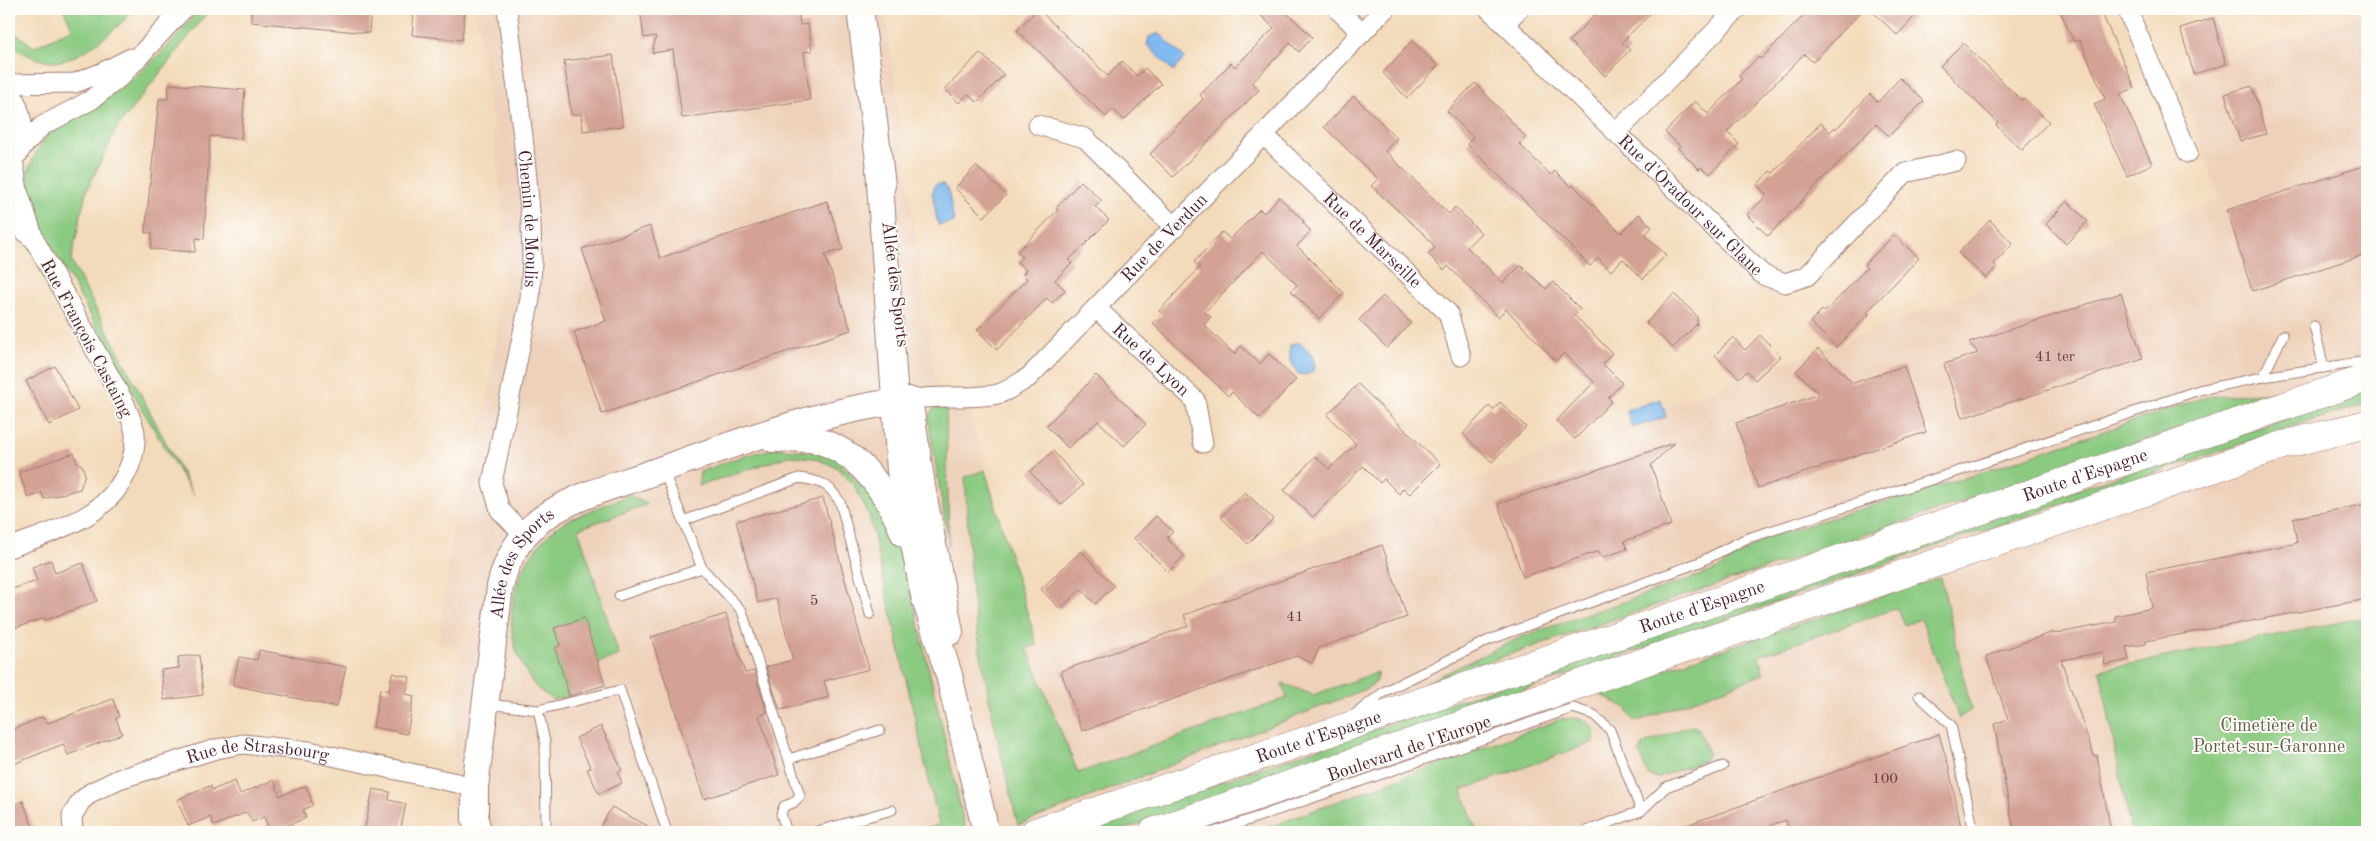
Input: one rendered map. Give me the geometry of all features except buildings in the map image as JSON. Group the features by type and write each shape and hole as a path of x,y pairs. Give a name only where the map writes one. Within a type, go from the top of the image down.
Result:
{"main road":[{"name":"Route d'Espagne","path":"1035,832 1581,648 2367,378"},
{"name":"Route d'Espagne","path":"1153,832 1629,667 2283,445 2367,424"}],"street":[{"path":"11,168 21,148 42,126 91,100 113,83 183,9"},
{"name":"Chemin de Moulis","path":"507,9 523,137 531,222 532,262 530,298 492,483 500,510 524,535"},
{"name":"Allée des Sports","path":"478,832 475,819 475,787 500,587 505,564 524,535 552,512 580,498 753,438 832,415 902,400 895,266 879,169 860,9"},
{"path":"1337,9 1362,33"},
{"name":"Rue de Verdun","path":"902,400 928,396 951,397 1000,394 1029,377 1097,309 1385,9"},
{"name":"Rue d'Oradour sur Glane","path":"1489,9 1506,23 1763,275 1785,283 1807,276 1905,173 1956,161"},
{"path":"1506,23 1519,9"},
{"path":"1617,132 1738,9"},
{"path":"2127,9 2188,153"},
{"path":"9,84 74,83 101,73 141,52"},
{"path":"9,91 20,113 23,130 21,148"},
{"path":"1038,125 1085,138 1175,228"},
{"name":"Rue de Marseille","path":"1264,135 1448,313 1461,356"},
{"name":"Rue François Castaing","path":"9,548 84,518 104,506 121,486 133,460 135,433 125,404 34,239 11,168"},
{"name":"Rue François Castaing","path":"9,217 34,239"},
{"name":"Rue de Lyon","path":"1097,309 1195,400 1202,443"},
{"path":"902,400 896,436 900,471 924,596 949,675 986,832"},
{"path":"902,400 923,493 952,641 949,675"},
{"name":"Allée des Sports","path":"753,438 819,441 851,456 870,475 904,532 924,596"},
{"name":"Rue de Strasbourg","path":"73,832 72,816 81,801 92,792 128,776 216,749 243,744 309,751 475,787"}],"lane":[{"path":"2314,326 2324,368"},
{"path":"2263,377 2283,335"},
{"path":"1335,730 1384,691 1489,640 1700,562 1745,539 1962,470 2198,390 2263,377 2367,362"},
{"path":"663,470 702,568 742,611 800,796 793,803 784,806 781,814 787,832"},
{"path":"683,521 799,478 817,480 831,488 840,502 870,614"},
{"path":"619,596 702,568"},
{"path":"485,704 538,710 620,690 666,832"},
{"path":"1919,696 1951,725 1974,832"},
{"name":"Boulevard de l'Europe","path":"1214,832 1573,708 1594,715 1610,730 1641,811"},
{"path":"538,710 546,742 546,832"},
{"path":"789,759 880,730"},
{"path":"1584,832 1641,811 1666,788 1723,766"},
{"path":"814,832 892,810"}],"shaded area":[{"path":"471,9 885,9 938,400 965,400 1037,645 2219,199 2179,74 2367,13 2367,617 2100,670 2131,832 454,832 451,802 459,648 438,645 454,520 487,403 503,287 503,224 497,154 477,17"}],"green space":[{"path":"64,9 135,9 99,42 66,60 56,62 44,61 9,45 9,28 34,47 72,29"},
{"path":"199,9 210,9 117,128 86,192 71,261 194,496 134,396 48,240 35,212 26,178 37,152 53,130 65,120 101,102 128,82 166,48"},
{"path":"2289,391 1425,683 1521,637 1716,570 1768,537 1971,476 2205,397"},
{"path":"2367,391 2367,404 2303,423 1928,549 1117,832 1073,832"},
{"path":"946,407 949,545 928,417 934,408"},
{"path":"776,448 832,454 878,504 894,539 912,595 966,832 915,832 939,825 869,515 854,485 836,467 814,458 789,456 698,486 700,472 737,458"},
{"path":"985,470 1037,645 1027,648 1078,773 1287,698 1282,683 1313,695 1378,672 1375,683 1366,689 1018,825 991,709 972,592 965,477"},
{"path":"629,495 648,504 578,529 619,655 598,663 583,619 554,628 560,646 556,648 569,697 553,700 539,690 526,671 517,651 512,632 512,612 521,574 530,557 542,541 557,527"},
{"path":"1941,577 1971,710 1959,718 1921,619 1904,625 1897,608 1759,656 1764,674 1635,722 1626,708 1595,692"},
{"name":"Cimetière de Portet-sur-Garonne","path":"2367,617 2367,832 2131,832 2100,670"},
{"path":"1576,718 1588,722 1595,731 1594,742 1462,790 1477,832 1255,832 1561,719"},
{"path":"1691,725 1699,729 1708,753 1703,761 1657,778 1648,775 1639,752 1644,744"}],"water":[{"path":"1159,33 1185,58 1173,71 1147,45 1149,37"},
{"path":"943,184 948,189 954,222 938,225 932,192 934,192 934,186"},
{"path":"1298,342 1305,347 1314,362 1314,371 1306,375 1298,374 1290,360 1290,345"},
{"path":"1661,399 1666,417 1632,428 1626,410"}]}
